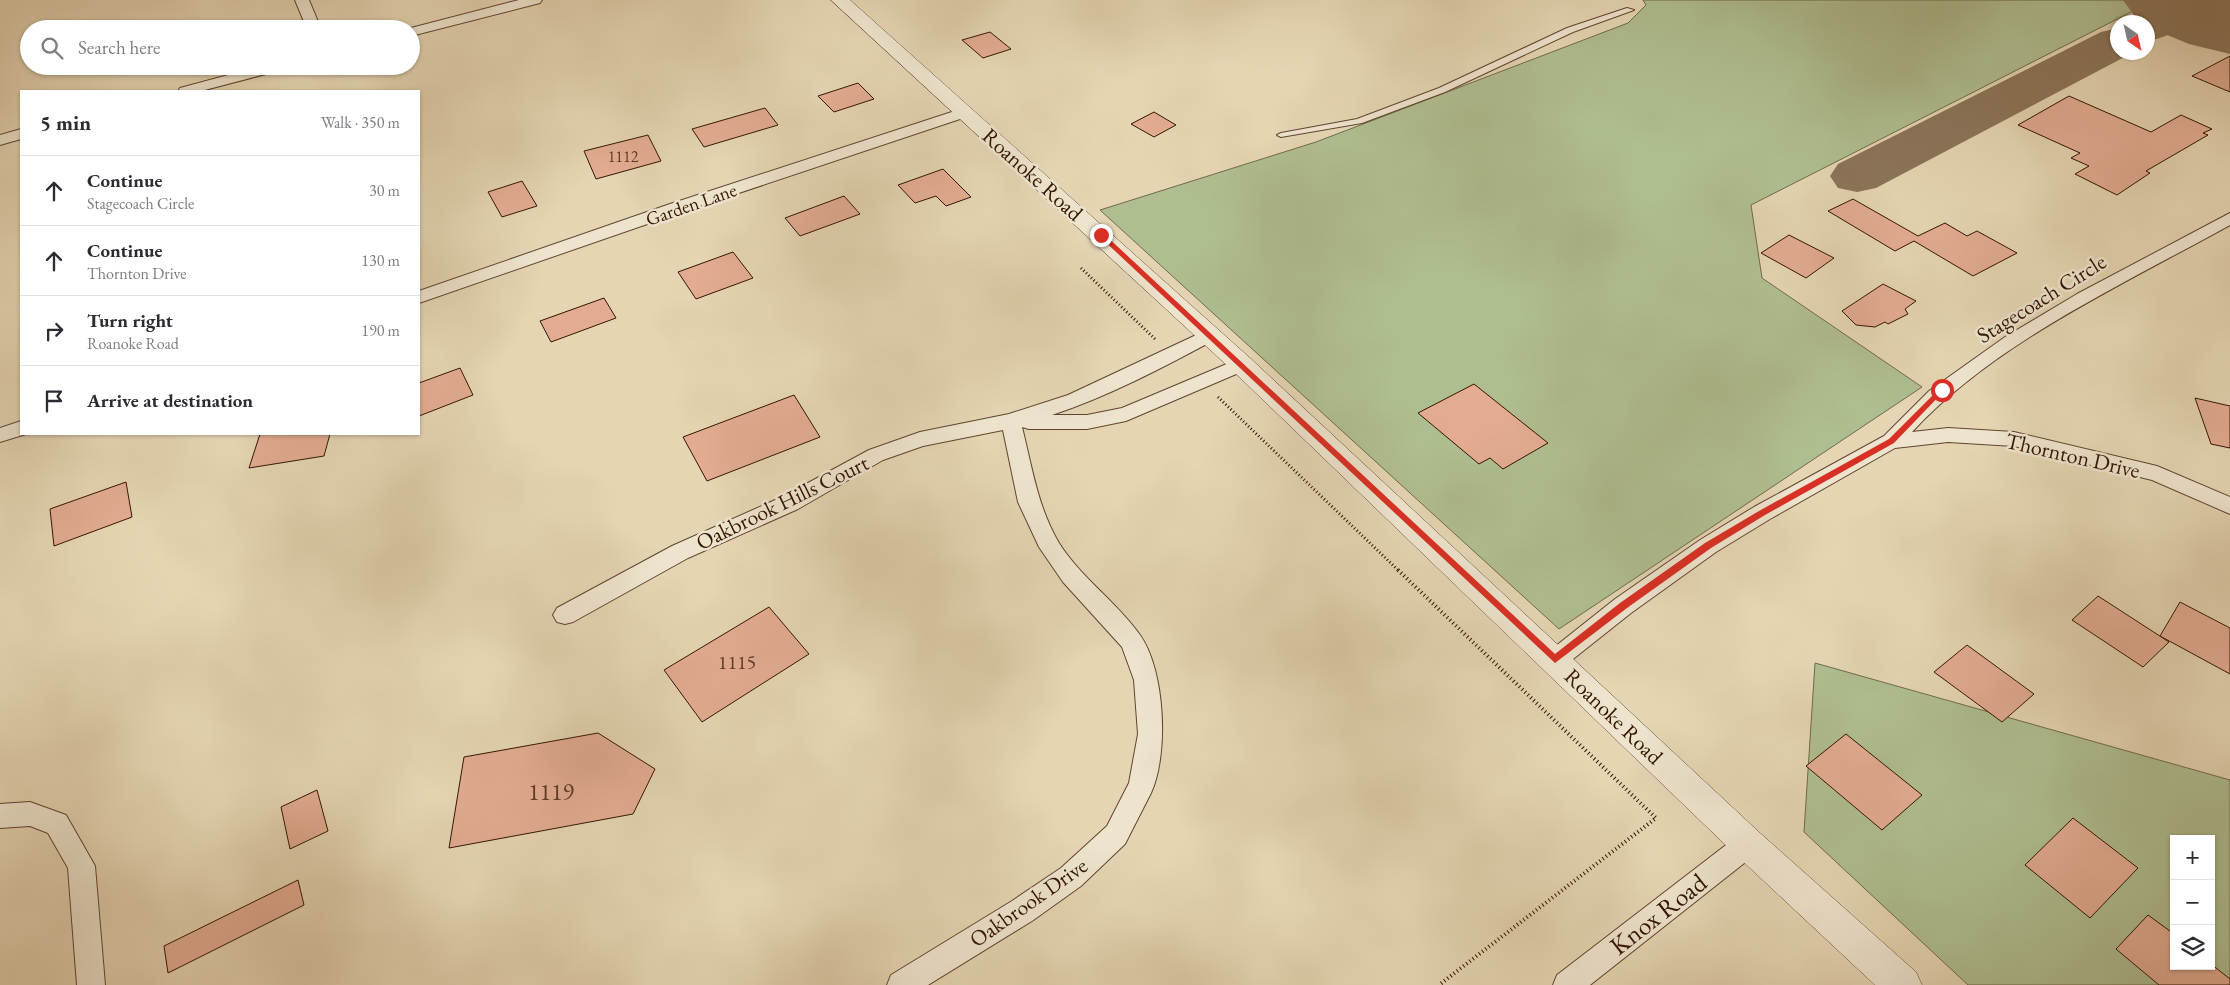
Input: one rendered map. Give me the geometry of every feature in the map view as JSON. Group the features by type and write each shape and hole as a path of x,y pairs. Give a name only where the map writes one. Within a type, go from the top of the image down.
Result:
{"street":[{"path":"302,0 310,20"},
{"path":"420,30 535,0"},
{"name":"Roanoke Road","path":"840,0 1241,364 1748,844 1903,985"},
{"path":"189,90 246,75"},
{"name":"Garden Lane","path":"420,297 712,196 964,114"},
{"path":"0,140 20,134"},
{"name":"Stagecoach Circle","path":"1891,441 1942,390 2007,344 2042,321 2116,279 2230,218"},
{"name":"Oakbrook Hills Court","path":"565,615 680,552 790,503 876,455 920,439 1011,421 1084,396 1152,365 1209,335"},
{"name":"Oakbrook Hills Court","path":"1011,421 1087,422 1126,414 1241,364"},
{"name":"Oakbrook Drive","path":"901,985 1022,911 1072,877 1116,835 1142,785 1151,734 1146,680 1132,642 1071,576 1050,547 1029,502 1011,421"},
{"path":"0,435 20,428"},
{"name":"Thornton Drive","path":"1555,660 1624,606 1708,546 1762,513 1891,441 1948,435 2014,439 2156,474 2230,506"},
{"path":"0,816 30,814 57,824 81,866 91,985"},
{"name":"Knox Road","path":"1567,985 1748,844"}],"lane":[{"path":"1281,135 1359,121 1442,90 1570,30 1630,10"}],"path":[{"path":"1081,268 1161,344"},
{"path":"1213,392 1656,818 1438,985"}],"green space":[{"path":"1643,0 2123,0 2141,7 2125,15 2110,15 2110,23 1751,205 1762,278 1922,387 1559,629 1100,210 1316,142 1628,23 1646,5"},
{"path":"1815,663 2230,780 2230,985 1968,985 1804,832"}],"building":[{"path":"990,32 1011,49 983,58 962,40"},
{"path":"2230,56 2230,92 2192,76"},
{"path":"858,83 874,99 834,112 818,96"},
{"path":"2069,96 2151,132 2181,115 2212,129 2203,133 2208,135 2146,171 2150,173 2117,195 2075,174 2089,166 2071,158 2080,153 2018,125"},
{"path":"765,108 778,125 704,147 692,129"},
{"path":"1154,112 1176,125 1154,137 1131,124"},
{"path":"648,135 661,161 596,179 584,151"},
{"path":"943,169 971,197 946,206 936,196 915,203 898,185"},
{"path":"522,181 537,206 502,217 488,192"},
{"path":"844,196 860,214 800,236 785,218"},
{"path":"1853,199 1918,236 1945,223 1967,236 1977,231 2017,253 1973,276 1914,241 1895,251 1828,211"},
{"path":"1789,235 1834,258 1806,278 1761,253"},
{"path":"733,252 753,278 696,299 678,272"},
{"path":"1883,284 1916,301 1905,309 1908,314 1888,324 1885,322 1875,327 1856,325 1842,311"},
{"path":"604,298 616,318 551,342 540,321"},
{"path":"460,368 473,395 420,416 420,383"},
{"path":"1474,384 1548,443 1503,469 1490,458 1479,464 1418,413"},
{"path":"794,395 820,437 707,481 683,437"},
{"path":"2195,398 2230,406 2230,448 2211,444"},
{"path":"260,435 330,435 324,456 249,468"},
{"path":"126,482 132,517 54,546 50,509"},
{"path":"2098,596 2169,642 2143,667 2072,620"},
{"path":"2180,602 2230,628 2230,674 2160,636"},
{"path":"769,607 809,654 702,722 664,670"},
{"path":"1967,645 2034,694 2002,722 1934,672"},
{"path":"598,733 655,769 633,814 449,848 464,757"},
{"path":"1846,734 1922,795 1882,830 1806,766"},
{"path":"317,790 328,831 290,849 281,807"},
{"path":"2073,818 2138,868 2090,918 2025,865"},
{"path":"298,880 304,905 168,973 164,946"},
{"path":"2148,915 2170,931 2170,970 2215,970 2215,967 2230,979 2230,985 2159,985 2116,949"}],"taxiway":[{"path":"2155,23 2192,4"},
{"path":"1857,176 2110,46"}],"runway":[{"path":"2180,0 2230,19"}],"route":[{"path":"1101,235 1241,364 1555,660 1624,606 1708,546 1762,513 1891,441 1942,390"}]}
